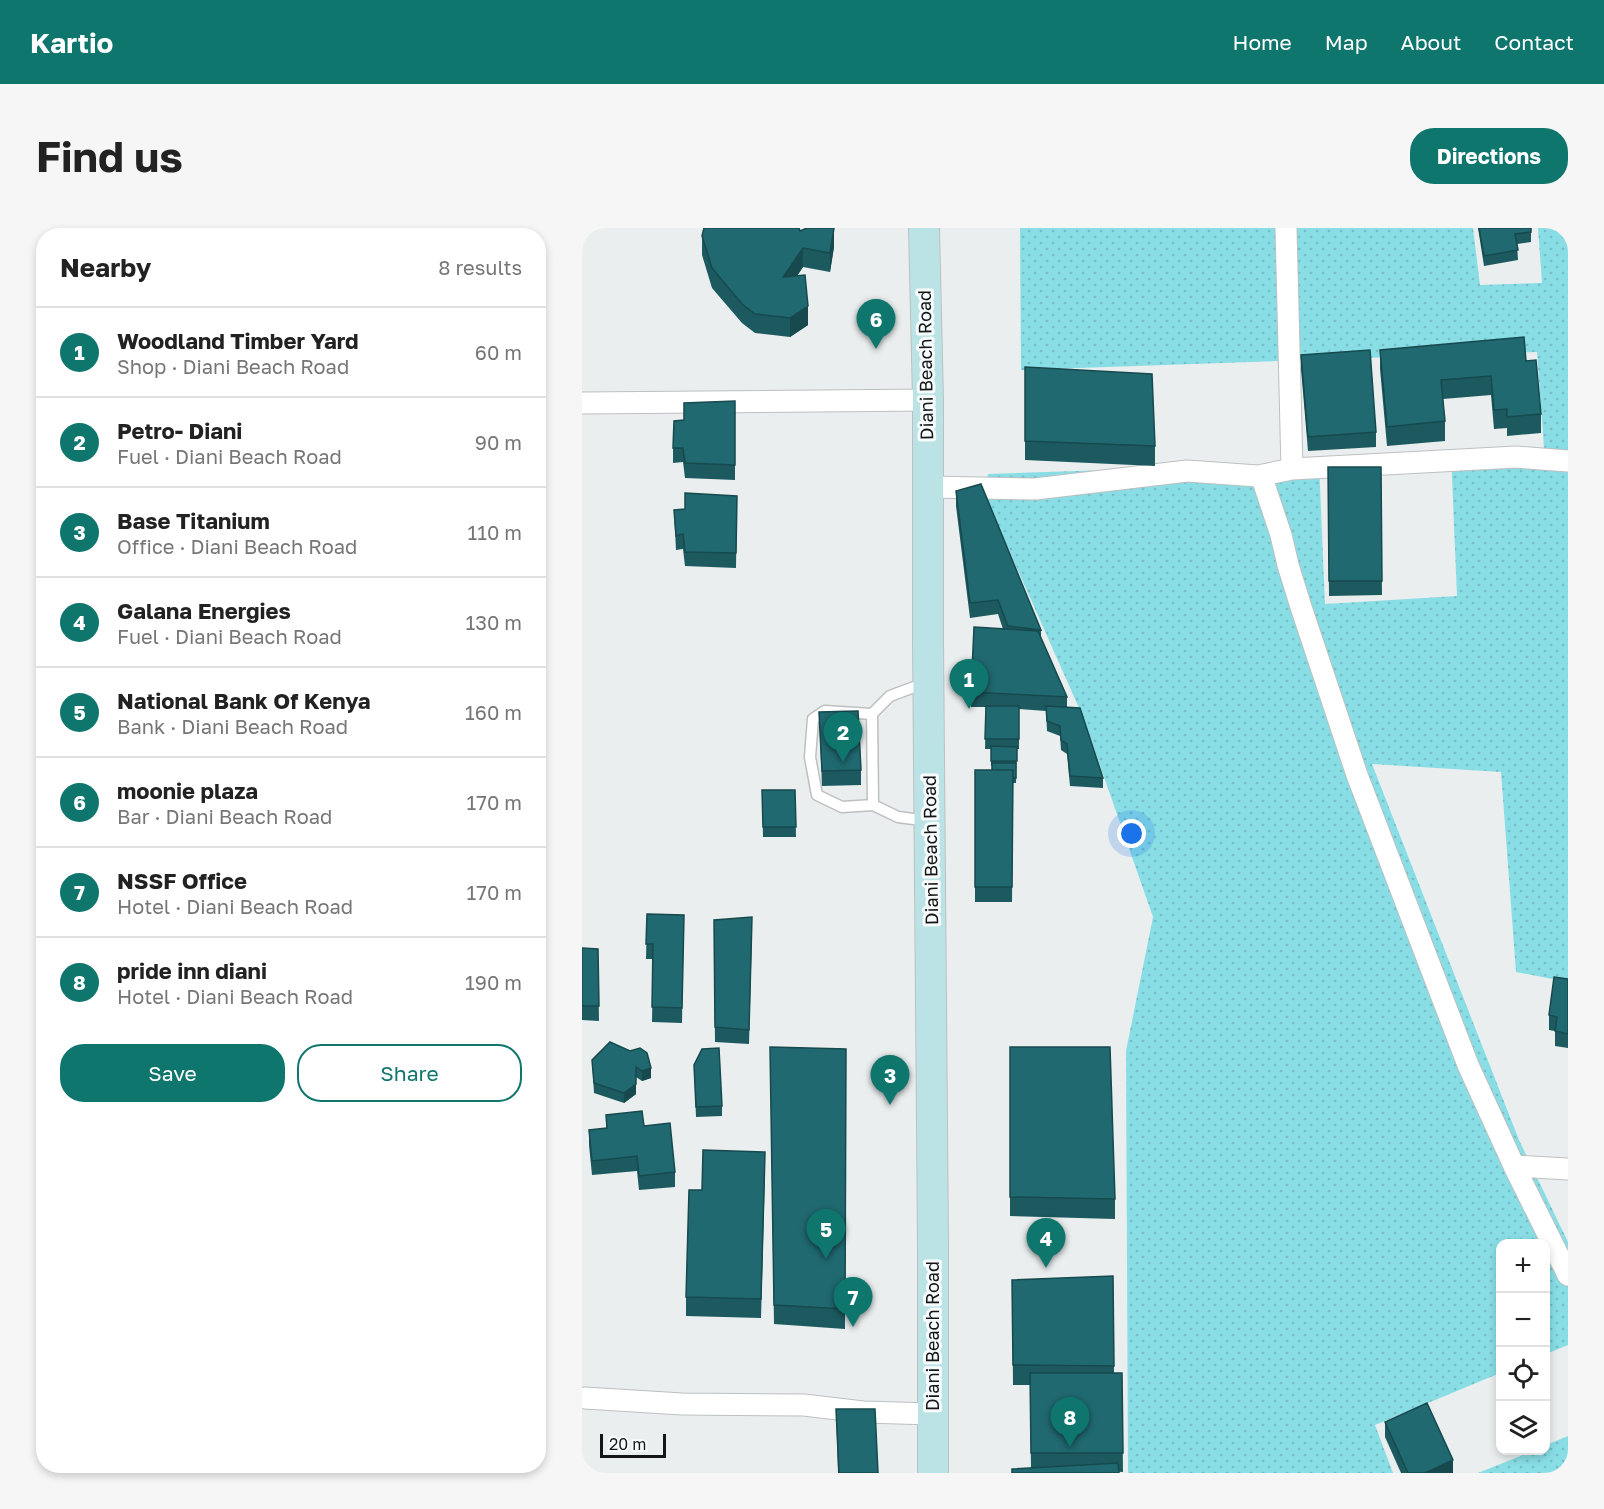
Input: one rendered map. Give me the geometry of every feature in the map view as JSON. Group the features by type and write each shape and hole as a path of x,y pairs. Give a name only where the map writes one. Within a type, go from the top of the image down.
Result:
{"main road":[{"name":"Diani Beach Road","path":"924,228 928,400 933,1473"}],"street":[{"path":"1286,228 1292,469"},
{"path":"582,403 928,400"},
{"path":"928,487 1035,489 1187,471 1258,476 1292,469 1516,457 1568,461"},
{"path":"1258,476 1263,481 1278,524 1301,607 1357,775 1468,1065 1514,1166 1568,1275"},
{"path":"1514,1166 1568,1169"},
{"path":"585,1398 682,1404 804,1405 863,1412 933,1413"}],"lane":[{"path":"873,805 872,714 890,696 928,682"},
{"path":"872,714 825,711 813,720 810,757 817,795 842,807 873,805 898,817 930,822"}],"shaded area":[{"path":"1020,228 1473,228 1480,285 1542,283 1538,228 1568,228 1568,982 1516,972 1501,772 1372,764 1519,1140 1568,1242 1568,1345 1550,1352 1550,1239 1496,1239 1496,1375 1375,1425 1393,1473 1128,1473 1126,1051 1153,917 1083,717 985,496 988,474 1319,463 1325,604 1457,596 1451,453 1544,448 1537,352 1021,370"},
{"path":"1568,1436 1568,1473 1478,1473 1523,1455 1550,1455 1550,1443"}],"building":[{"path":"704,228 799,228 800,231 807,228 834,228 830,253 803,248 783,277 805,275 808,306 790,318 755,314 742,304 712,268 702,236"},
{"path":"1479,228 1531,228 1531,232 1515,234 1518,250 1484,256"},
{"path":"1524,337 1526,361 1536,360 1541,414 1507,417 1507,409 1494,410 1491,376 1441,380 1445,421 1387,427 1380,350"},
{"path":"1370,350 1376,432 1308,437 1301,355"},
{"path":"1025,367 1152,374 1155,446 1025,441"},
{"path":"735,401 735,465 685,463 683,448 673,448 674,421 684,420 684,403"},
{"path":"1328,467 1381,467 1382,581 1329,581"},
{"path":"981,484 1041,630 1008,626 998,600 970,603 956,491"},
{"path":"685,493 737,496 736,553 685,552 683,534 676,536 674,510 685,509"},
{"path":"974,627 1038,631 1067,697 971,692"},
{"path":"986,706 1019,706 1019,739 985,739"},
{"path":"1046,706 1080,708 1103,778 1070,776 1067,744 1061,740 1060,726 1047,721"},
{"path":"858,711 861,770 822,771 819,712"},
{"path":"991,746 1017,747 1017,761 991,761"},
{"path":"992,763 1016,763 1016,778 1013,778 1013,770 992,770"},
{"path":"975,770 1013,770 1012,887 975,887"},
{"path":"762,790 795,790 796,827 763,827"},
{"path":"647,914 684,915 682,1008 652,1007 653,944 646,944"},
{"path":"752,917 749,1030 715,1027 714,920"},
{"path":"582,948 598,949 599,1006 582,1006"},
{"path":"1554,977 1568,979 1568,1034 1555,1031 1557,1017 1549,1015"},
{"path":"610,1042 630,1051 640,1048 647,1053 651,1068 642,1071 636,1067 636,1084 624,1093 594,1083 592,1060"},
{"path":"770,1047 846,1049 845,1309 774,1305"},
{"path":"1010,1047 1110,1047 1115,1199 1010,1197"},
{"path":"719,1048 722,1106 696,1107 694,1065 702,1049"},
{"path":"642,1111 644,1126 670,1123 675,1172 639,1176 637,1156 592,1161 589,1130 607,1128 606,1115"},
{"path":"703,1150 765,1152 761,1299 686,1297 689,1190 702,1190"},
{"path":"1113,1276 1114,1366 1013,1365 1012,1280"},
{"path":"1030,1373 1122,1373 1123,1453 1031,1453"},
{"path":"1427,1403 1453,1460 1425,1473 1408,1473 1385,1422"},
{"path":"836,1409 875,1409 878,1473 839,1473"},
{"path":"1118,1463 1119,1473 1012,1473 1012,1469"}],"place":[{"name":"moonie plaza","path":"876,349"},
{"name":"Woodland Timber Yard","path":"969,709"},
{"name":"Petro- Diani","path":"843,762"},
{"name":"Base Titanium","path":"890,1105"},
{"name":"National Bank Of Kenya","path":"826,1259"},
{"name":"Galana Energies","path":"1046,1268"},
{"name":"NSSF Office","path":"853,1327"},
{"name":"pride inn diani","path":"1070,1447"}]}
